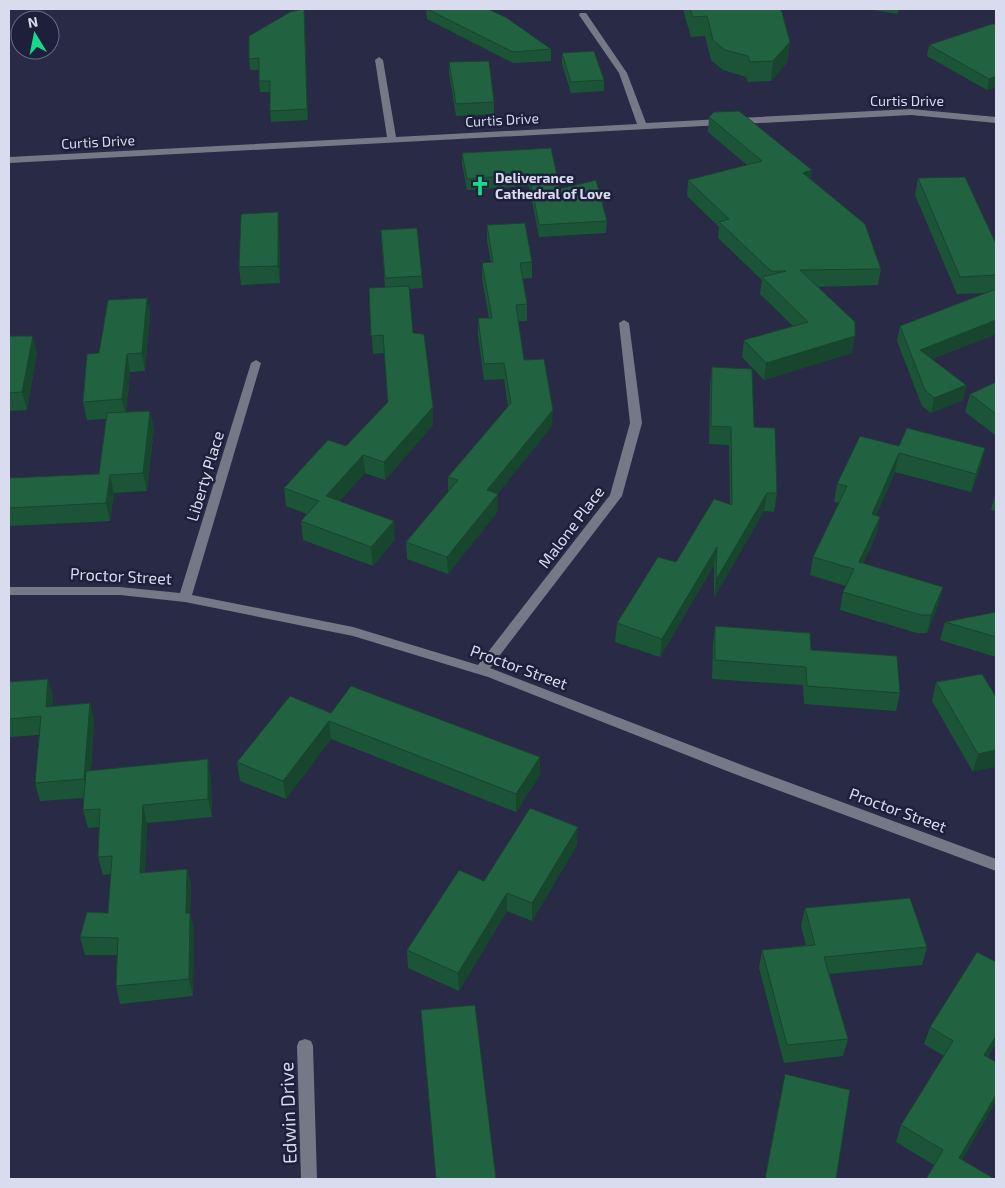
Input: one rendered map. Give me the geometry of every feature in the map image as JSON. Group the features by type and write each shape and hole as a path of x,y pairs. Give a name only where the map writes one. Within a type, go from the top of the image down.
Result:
{"street":[{"path":"583,15 623,73 642,126"},
{"path":"379,60 392,141"},
{"name":"Curtis Drive","path":"9,160 911,112 996,120"},
{"name":"Malone Place","path":"481,670 616,496 636,423 624,323"},
{"name":"Liberty Place","path":"185,598 256,362"},
{"name":"Proctor Street","path":"9,591 120,591 185,598 353,632 481,670 746,772 996,865"},
{"name":"Edwin Drive","path":"306,1046 309,1179"}],"building":[{"path":"304,9 307,109 270,111 270,81 259,81 259,58 249,59 249,36 290,12"},
{"path":"427,9 488,9 507,18 551,49 513,52"},
{"path":"690,9 781,9 790,42 773,61 750,62 748,56 725,50 713,40 707,16 693,17"},
{"path":"996,24 996,76 989,79 929,45"},
{"path":"594,51 604,80 571,82 562,53"},
{"path":"489,61 494,102 456,104 449,62"},
{"path":"739,111 812,170 803,173 865,224 881,269 800,270 855,322 855,336 766,363 744,340 808,322 762,277 786,271 771,271 719,222 729,219 688,180 762,161 709,117 714,112"},
{"path":"551,148 560,189 596,180 607,221 539,225 529,174 467,179 462,153"},
{"path":"965,177 996,244 996,275 960,277 918,178"},
{"path":"278,212 278,266 239,267 241,214"},
{"path":"525,223 532,262 520,263 527,304 516,305 524,360 544,359 553,410 487,490 498,494 447,557 406,542 458,480 448,477 511,403 504,363 484,364 478,318 492,318 482,263 493,262 487,225"},
{"path":"417,228 422,276 385,278 381,230"},
{"path":"409,286 413,333 424,334 433,407 384,462 363,455 326,496 394,521 371,547 301,521 319,501 284,488 328,440 346,446 388,402 383,335 371,336 369,288"},
{"path":"996,289 996,320 920,350 966,385 934,398 925,390 900,326"},
{"path":"147,298 142,353 127,354 122,399 83,402 87,354 99,353 108,300"},
{"path":"9,336 33,336 22,392 9,393"},
{"path":"712,367 752,369 754,427 775,428 777,493 767,493 716,580 717,547 662,639 617,623 658,557 676,562 714,499 732,505 731,427 711,426"},
{"path":"996,382 996,414 970,394"},
{"path":"150,411 143,473 110,475 106,503 9,508 9,478 99,474 107,413"},
{"path":"907,428 985,448 976,474 899,453 872,514 880,517 859,562 943,587 931,615 921,615 843,592 854,569 813,557 847,486 837,484 860,436 899,446"},
{"path":"996,612 996,637 945,622"},
{"path":"715,626 810,633 811,650 897,656 900,693 807,686 806,667 715,660"},
{"path":"982,674 996,697 996,750 978,754 936,682"},
{"path":"48,679 46,707 90,703 84,779 35,783 41,716 9,719 9,682"},
{"path":"351,686 540,757 516,794 329,721 283,781 237,762 290,696 331,713"},
{"path":"208,759 208,799 143,805 140,873 187,869 186,913 190,913 189,979 116,986 118,938 80,937 87,912 108,913 112,856 98,857 100,809 83,810 86,771"},
{"path":"530,808 578,827 532,903 507,893 458,973 407,950 459,870 484,881"},
{"path":"910,898 927,947 824,957 848,1039 787,1045 762,950 815,945 805,908"},
{"path":"977,952 996,962 996,1036 984,1055 996,1062 996,1095 959,1158 995,1179 926,1179 943,1150 901,1125 953,1041 930,1027"},
{"path":"475,1005 496,1179 436,1179 421,1010"},
{"path":"785,1074 850,1090 836,1179 765,1179"}],"place":[{"name":"Deliverance Cathedral of Love","path":"480,186"}]}
